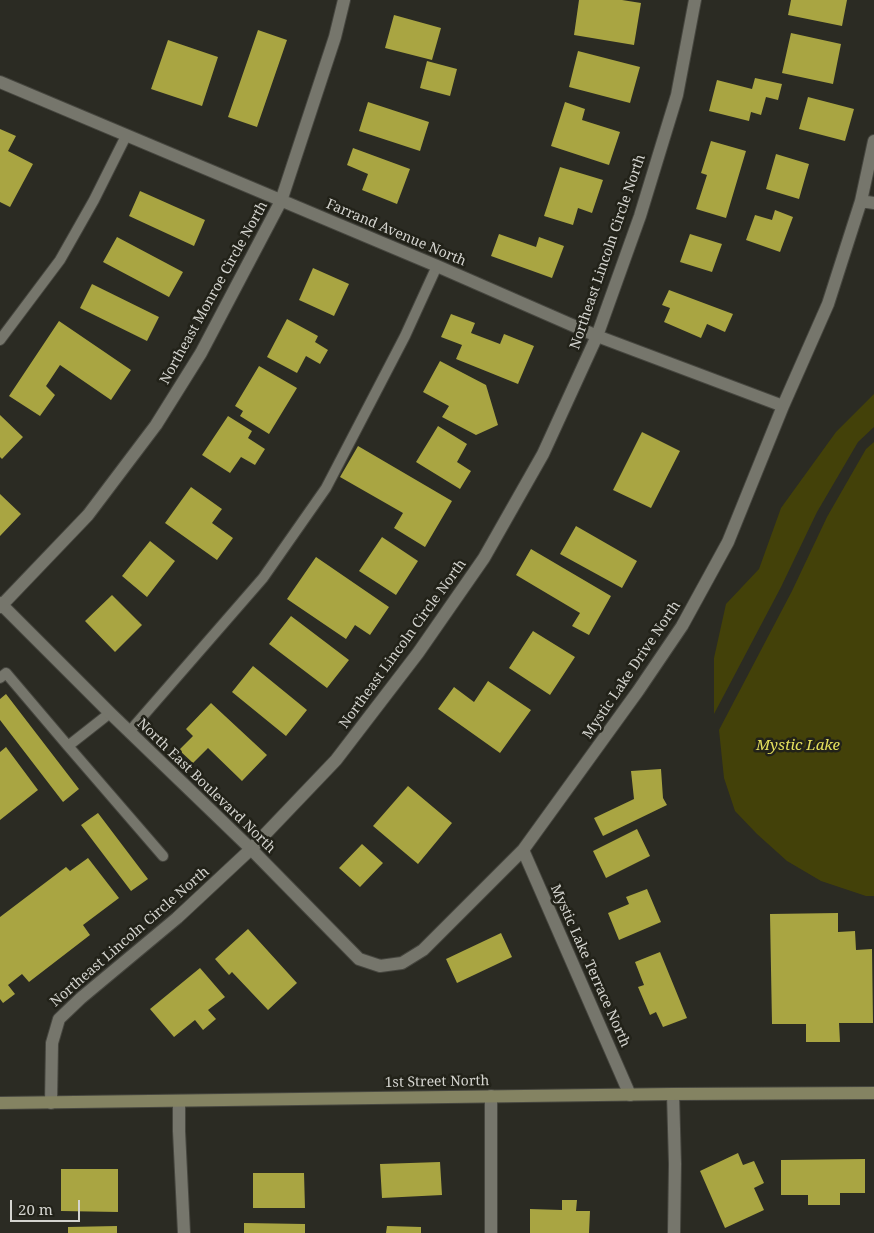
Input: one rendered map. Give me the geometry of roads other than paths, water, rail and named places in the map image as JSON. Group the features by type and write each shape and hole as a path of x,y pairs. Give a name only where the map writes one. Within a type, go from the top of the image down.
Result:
{"street":[{"name":"Northeast Monroe Circle North","path":"1,605 88,515 156,425 201,353 281,201 335,37 344,0"},
{"name":"Northeast Lincoln Circle North","path":"51,1103 52,1042 59,1019 81,998 177,918 251,849 336,760 418,653 484,558 543,454 598,336 640,216 677,95 695,0"},
{"name":"Farrand Avenue North","path":"0,82 598,336 783,406"},
{"name":"Mystic Lake Drive North","path":"402,963 423,950 522,850 638,691 682,626 728,542 783,406 828,304 861,202 874,141"},
{"path":"861,202 874,203"},
{"name":"North East Boulevard North","path":"1,605 251,849 360,959 380,966 402,963"},
{"name":"Mystic Lake Terrace North","path":"522,850 630,1095"},
{"name":"1st Street North","path":"0,1103 874,1093"},
{"path":"673,1094 674,1233"},
{"path":"491,1096 491,1233"},
{"path":"179,1101 184,1233"}],"lane":[{"path":"0,340 60,260 94,200 126,136"},
{"path":"129,732 263,578 326,488 405,336 437,266"},
{"path":"0,678 6,673 163,856"},
{"path":"68,746 110,713"}],"water":[{"path":"874,394 874,427 858,442 817,512 781,587 714,714 714,658 726,604 759,569 781,508 836,432"},
{"name":"Mystic Lake","path":"874,442 874,896 866,896 821,881 787,861 735,811 724,778 719,730 792,591 827,517 866,449"}]}
